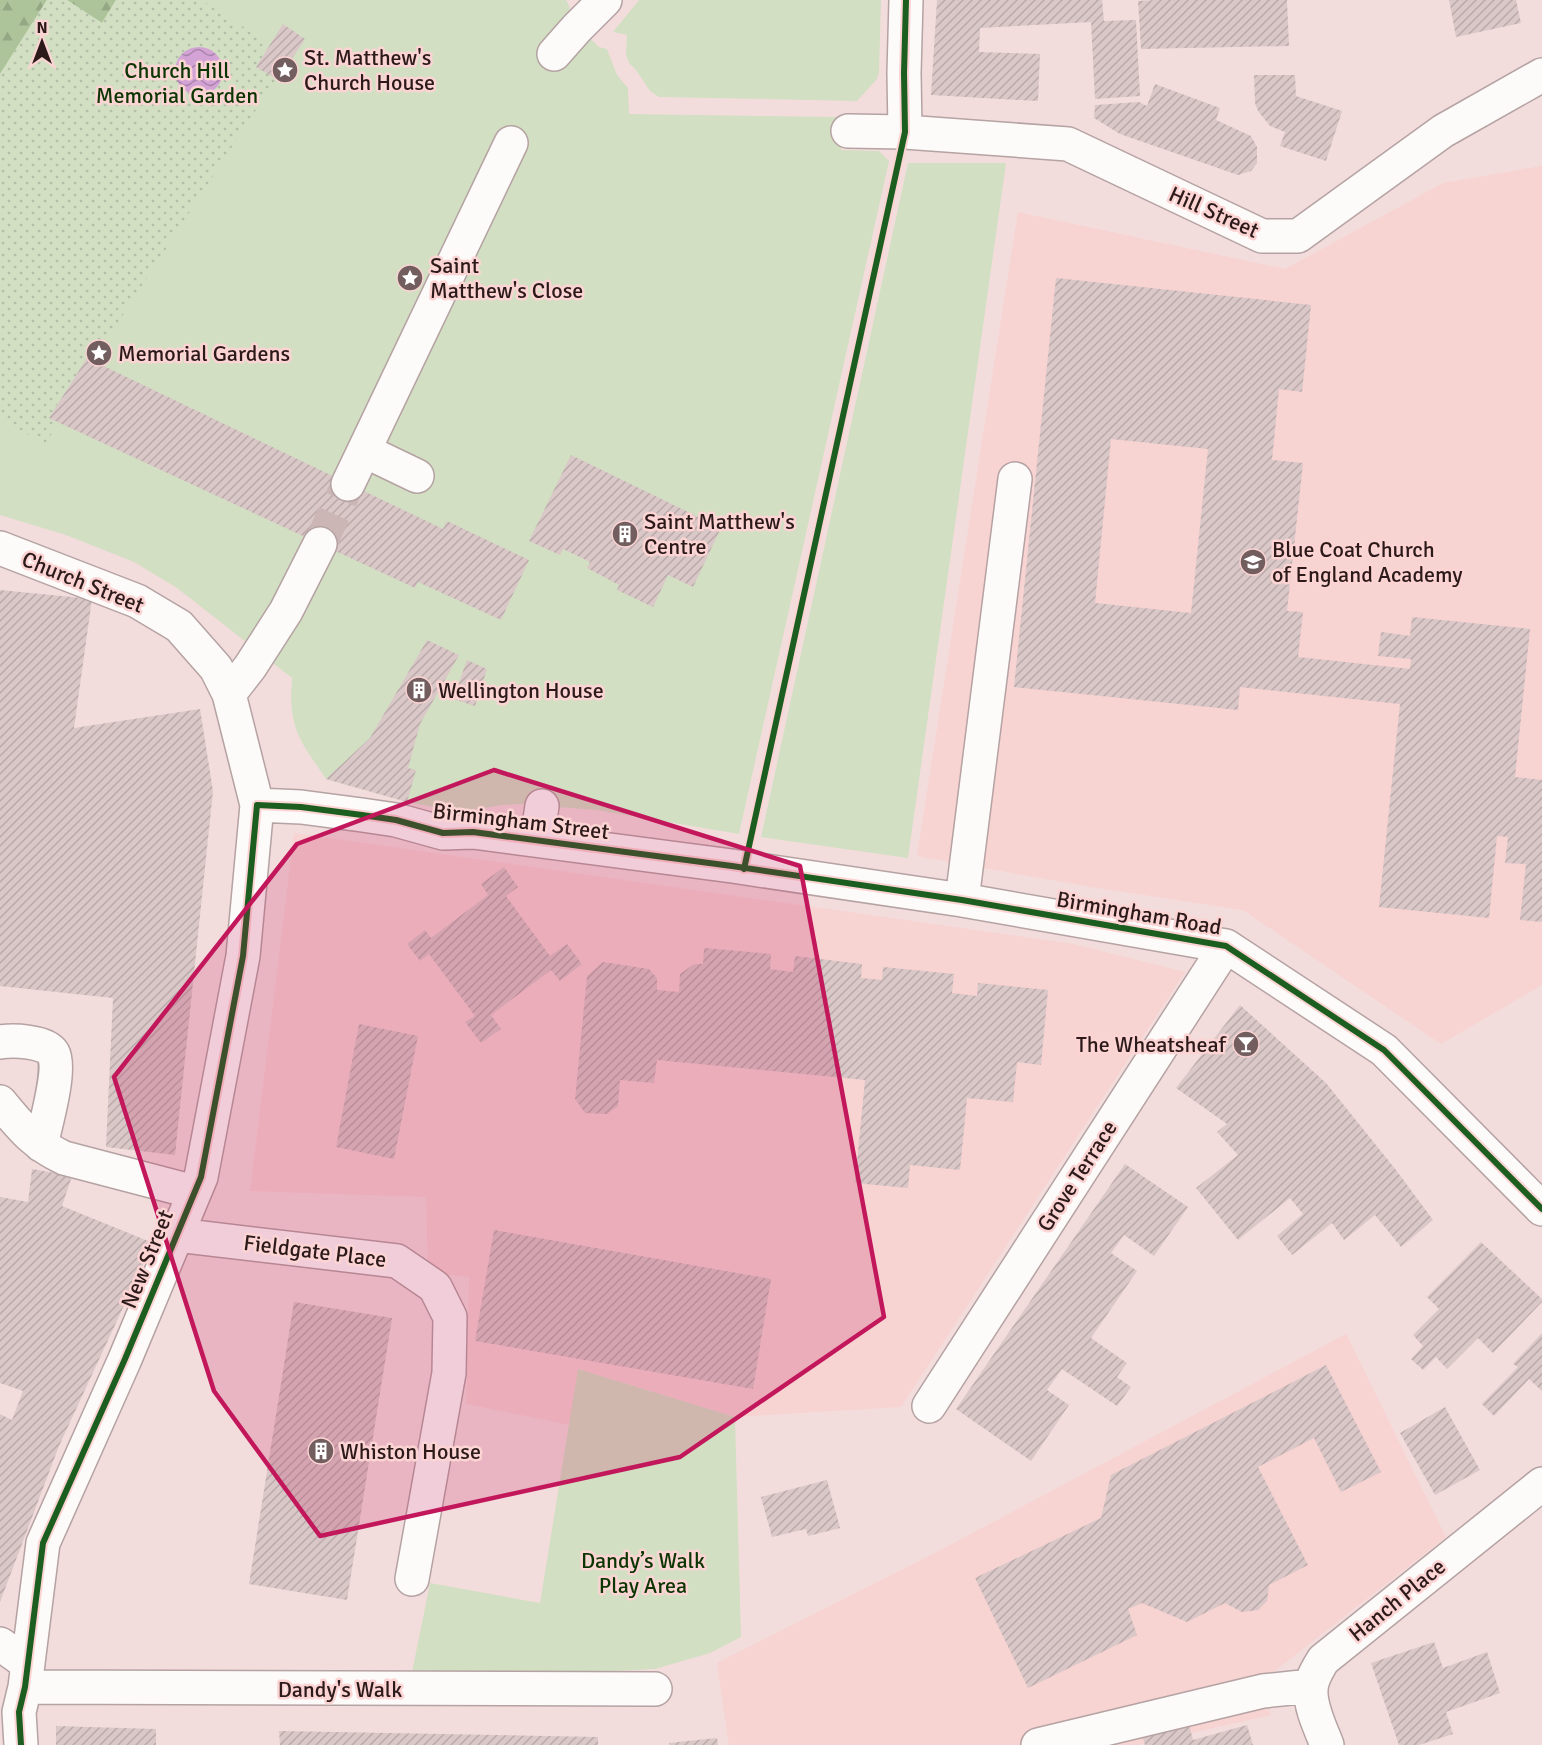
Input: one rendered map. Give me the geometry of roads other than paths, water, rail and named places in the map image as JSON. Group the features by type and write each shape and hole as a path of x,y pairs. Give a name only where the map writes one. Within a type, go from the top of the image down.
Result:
{"street":[{"path":"554,54 575,14 605,0"},
{"path":"905,132 906,0"},
{"name":"Hill Street","path":"848,131 905,132 1068,144 1262,236 1298,236 1443,131 1542,75"},
{"path":"348,484 511,143"},
{"path":"365,451 417,476"},
{"path":"962,900 1015,479"},
{"path":"229,694 276,627 320,544"},
{"name":"Church Street","path":"0,548 137,601 178,626 216,668 229,694 257,805"},
{"name":"Birmingham Street","path":"257,805 302,807 362,814 443,832 474,832 744,868"},
{"name":"New Street","path":"21,1745 18,1694 42,1543 125,1359 201,1177 243,956 257,805"},
{"path":"537,840 542,806"},
{"name":"Birmingham Road","path":"744,868 962,900 1226,946 1384,1050 1542,1209"},
{"name":"Grove Terrace","path":"929,1406 1226,946"},
{"path":"0,1042 20,1041 41,1045 53,1053 56,1075 41,1145"},
{"path":"0,1102 29,1136 64,1158 194,1192"},
{"name":"Fieldgate Place","path":"177,1235 397,1261 435,1287 450,1317 449,1373 412,1579"},
{"name":"Hanch Place","path":"1311,1686 1323,1660 1542,1484"},
{"path":"0,1644 18,1694"},
{"path":"1038,1745 1263,1691 1311,1686 1313,1705 1327,1745"},
{"name":"Dandy's Walk","path":"18,1694 655,1689"}],"water":[{"path":"199,47 216,54 223,71 216,88 199,95 182,88 175,71 182,54"}],"tunnel":[{"path":"320,544 348,484"}],"place":[{"name":"St. Matthew's Church House","path":"285,70"},
{"name":"Saint Matthew's Close","path":"410,278"},
{"name":"Memorial Gardens","path":"99,353"},
{"name":"Saint Matthew's Centre","path":"625,534"},
{"name":"Blue Coat Church of England Academy","path":"1253,562"},
{"name":"Wellington House","path":"419,690"},
{"name":"The Wheatsheaf","path":"1246,1044"},
{"name":"Whiston House","path":"321,1451"}],"park label":[{"name":"Church Hill Memorial Garden","path":"177,82"},
{"name":"Dandy’s Walk Play Area","path":"643,1572"}]}
